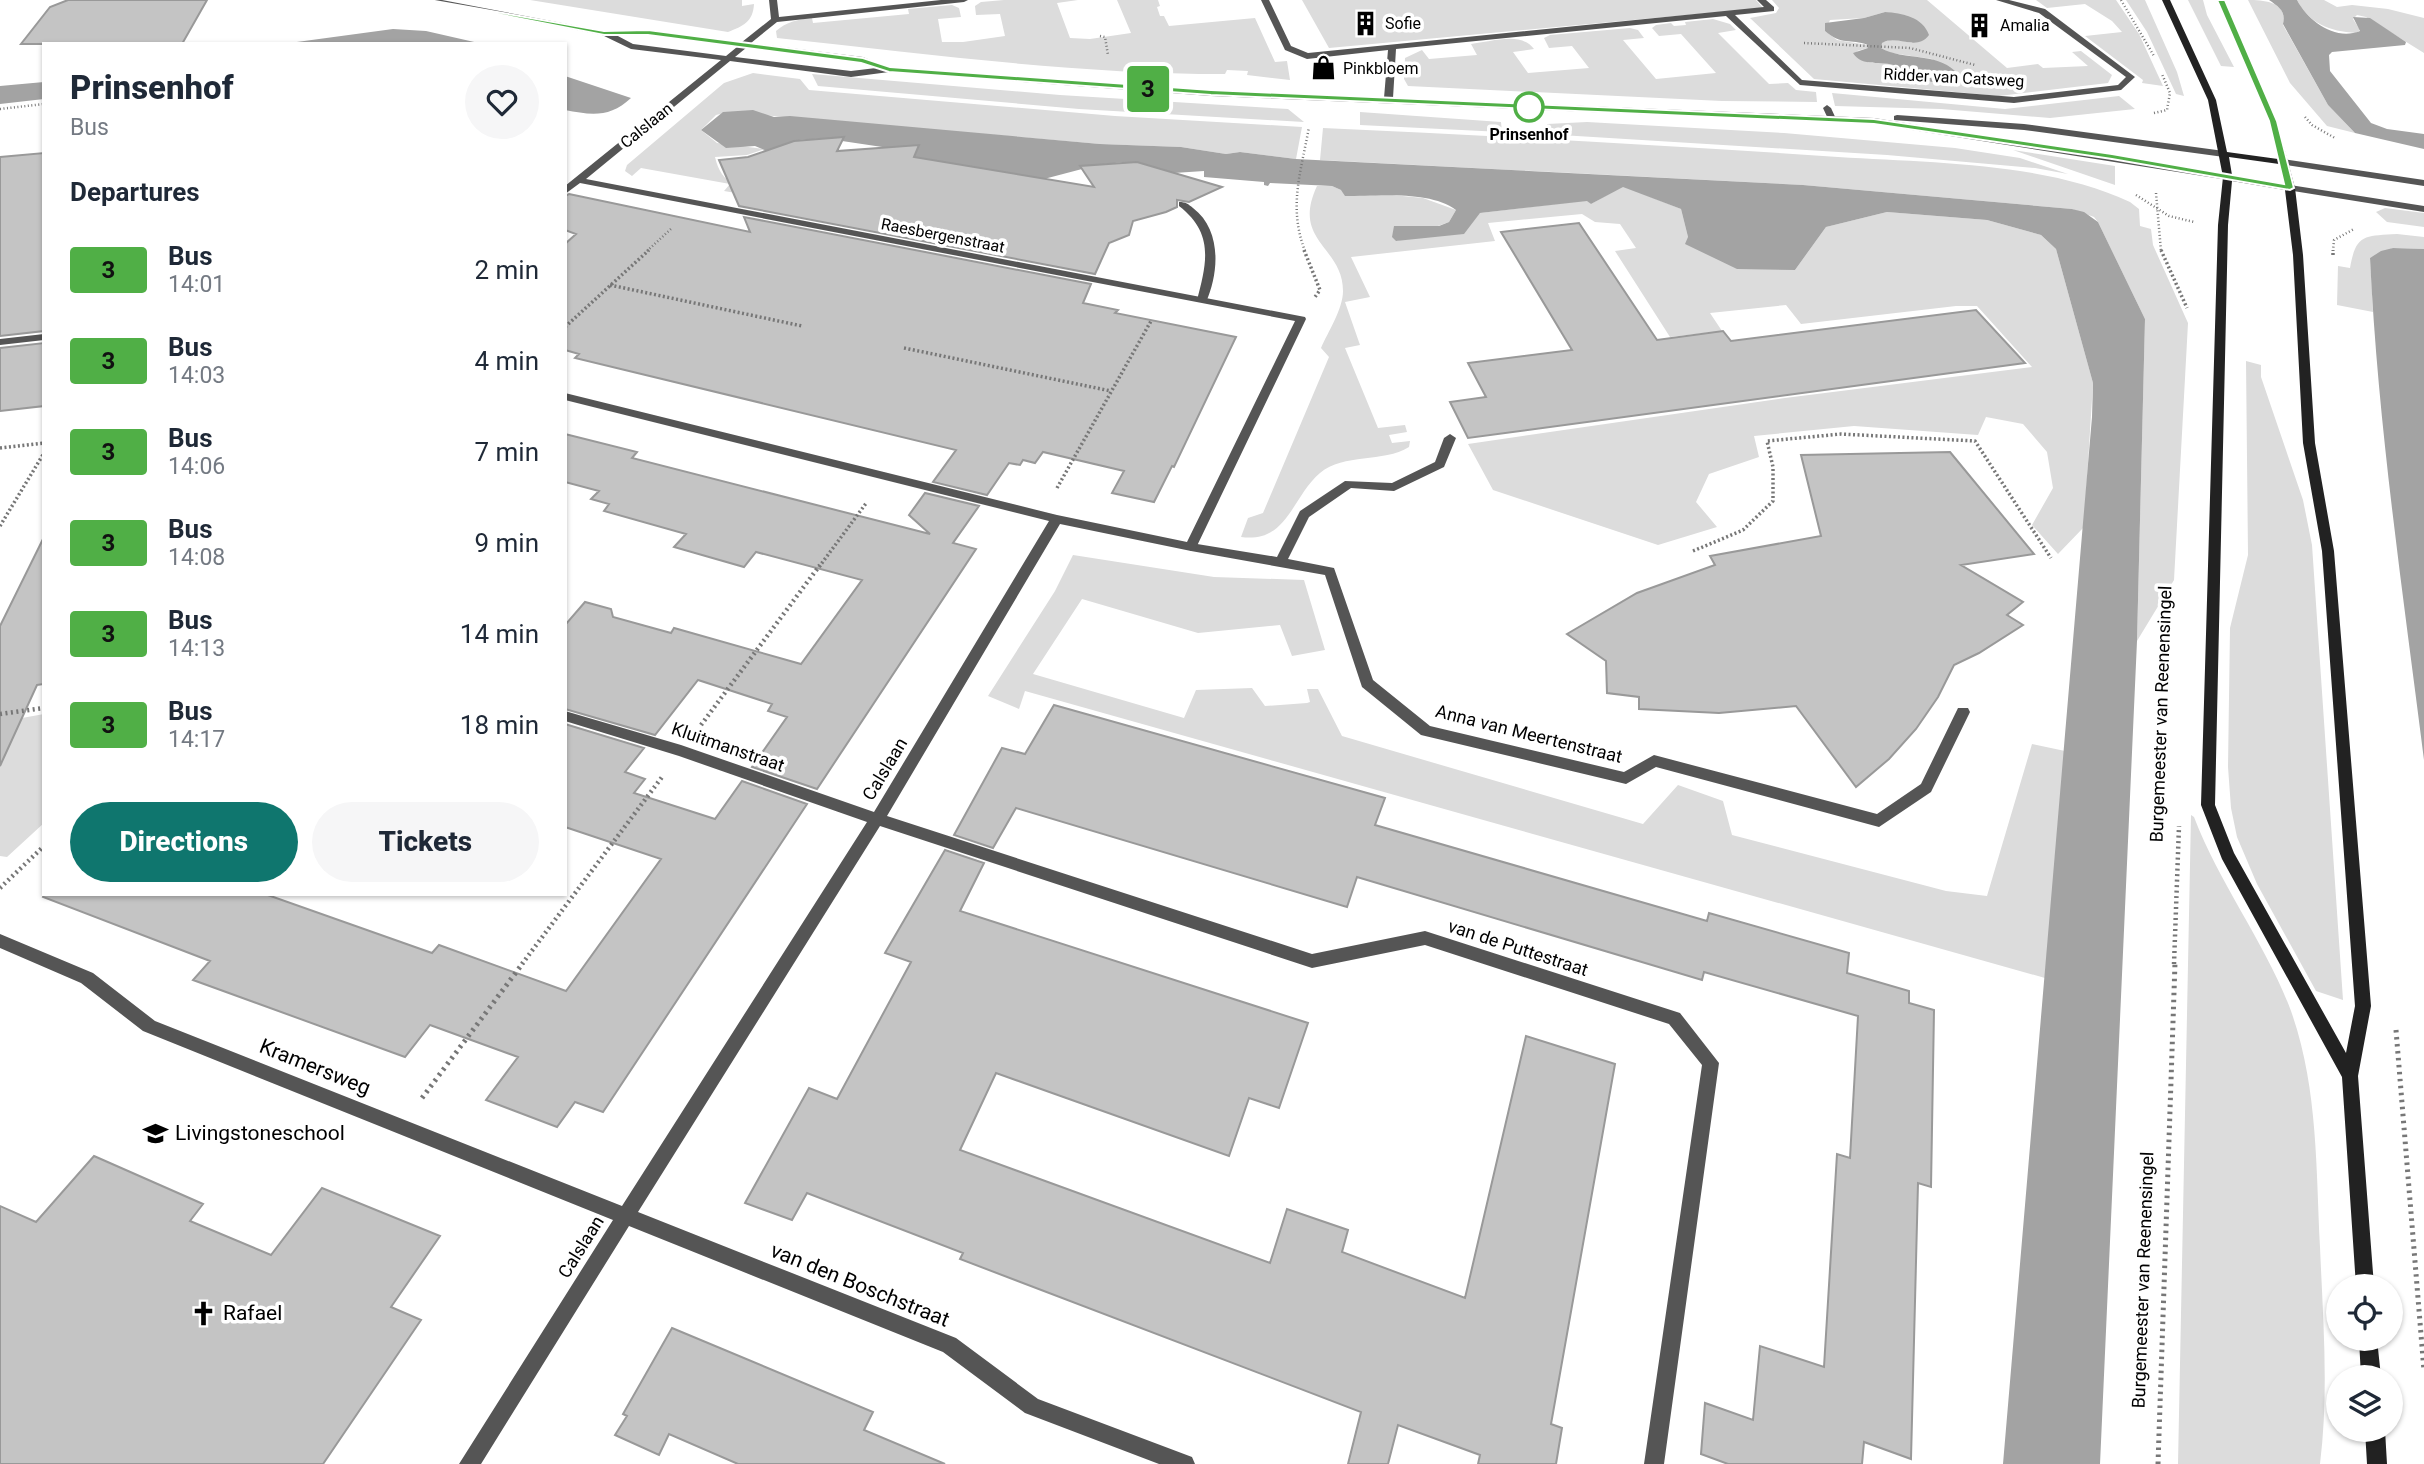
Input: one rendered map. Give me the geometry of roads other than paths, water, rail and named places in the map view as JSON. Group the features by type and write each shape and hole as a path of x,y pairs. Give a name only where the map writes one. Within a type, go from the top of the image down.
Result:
{"main road":[{"path":"2166,0 2212,100 2228,177 2223,225 2208,805 2227,855 2350,1076"},
{"path":"2221,0 2273,121 2290,188 2298,255 2309,443 2328,551 2363,1006 2350,1076 2364,1274"},
{"path":"2224,154 2283,162"},
{"path":"2228,177 2290,188"},
{"path":"2376,1442 2377,1464"}],"street":[{"path":"429,0 604,33 648,33 863,60 889,69"},
{"path":"773,0 775,20"},
{"path":"743,46 775,20 964,0"},
{"path":"1265,0 1288,48 1307,56 1771,9 1761,0"},
{"name":"Ridder van Catsweg","path":"1729,14 1800,82 2014,100 2121,88 2131,77 2042,11 2000,0"},
{"path":"604,33 631,46 851,74 889,69 1211,93 1833,121 1874,121 1907,117 1972,121 2224,154"},
{"name":"Calslaan","path":"567,189 743,46"},
{"path":"1388,101 1392,48"},
{"path":"1827,108 1833,121"},
{"path":"1874,121 2228,177"},
{"path":"2283,162 2424,183"},
{"name":"Raesbergenstraat","path":"578,180 1301,318 1192,547"},
{"path":"2290,188 2424,209"},
{"path":"1182,204 1201,220 1209,241 1211,267 1202,300"},
{"path":"0,342 42,337"},
{"path":"567,396 1050,517"},
{"path":"1281,561 1304,514 1349,484 1394,486 1440,464 1450,438"},
{"name":"Calslaan","path":"469,1464 877,819 1050,517"},
{"name":"Anna van Meertenstraat","path":"1050,517 1192,547 1330,571 1367,683 1426,731 1626,778 1654,761 1879,821 1926,788 1963,712"},
{"name":"Kluitmanstraat","path":"567,717 681,751 877,819"},
{"name":"van de Puttestraat","path":"877,819 1312,961 1425,938 1674,1018 1711,1063 1654,1464"},
{"name":"Kramersweg","path":"0,942 87,978 149,1026 625,1214"},
{"name":"van den Boschstraat","path":"625,1214 949,1345 1032,1406 1185,1464"}],"place":[{"name":"Sofie","path":"1365,23"},
{"name":"Amalia","path":"1980,25"},
{"name":"Pinkbloem","path":"1323,68"},
{"name":"Prinsenhof","path":"1529,107"},
{"name":"Livingstoneschool","path":"155,1133"},
{"name":"Rafael","path":"203,1313"}]}
